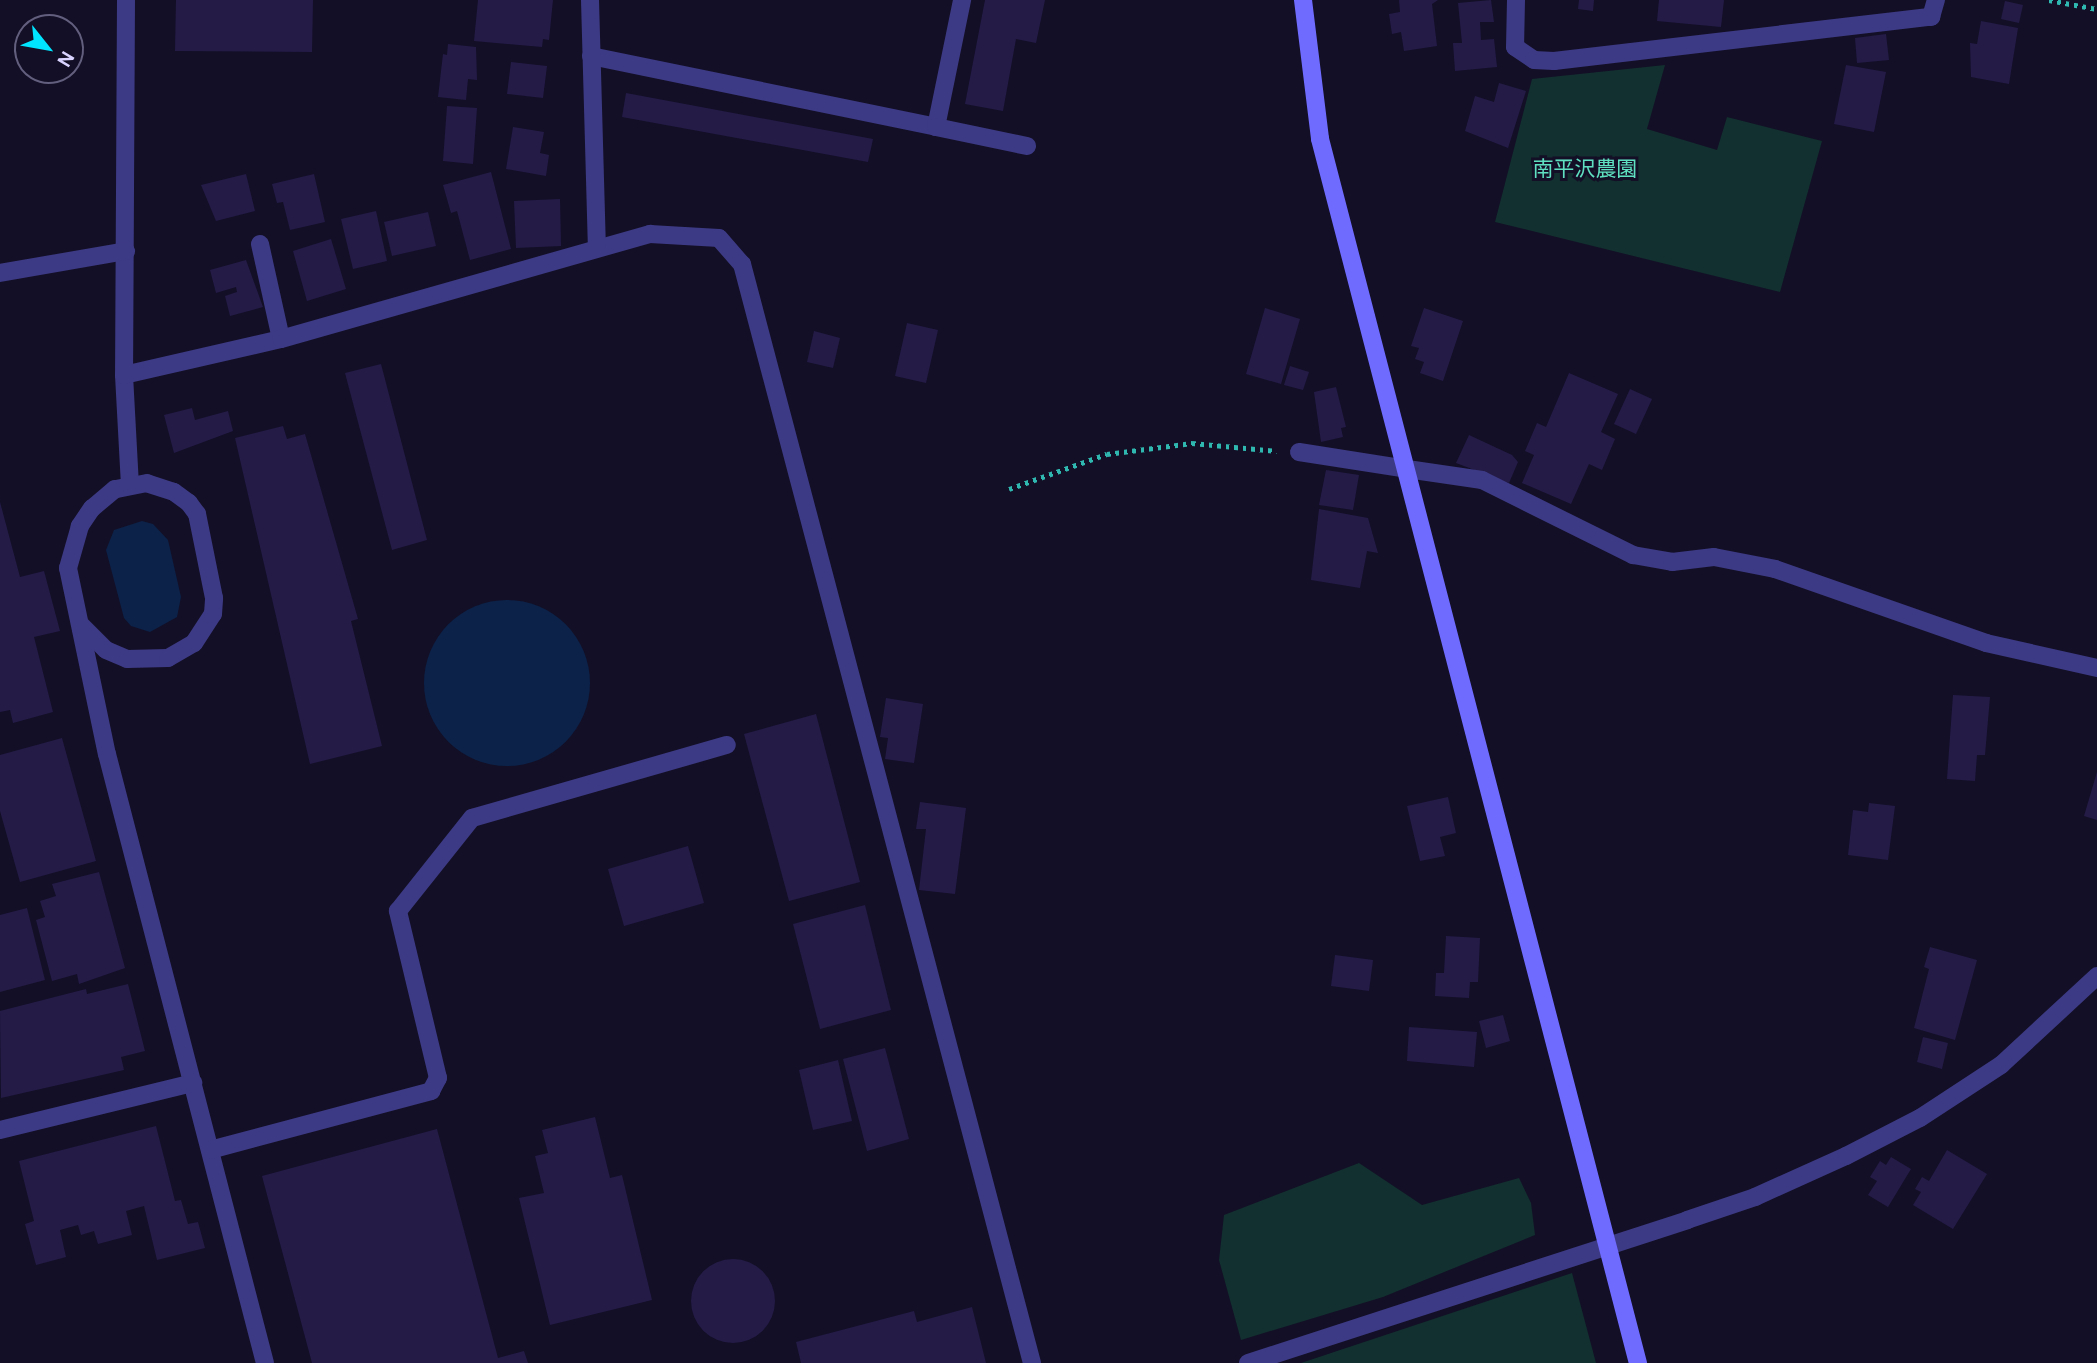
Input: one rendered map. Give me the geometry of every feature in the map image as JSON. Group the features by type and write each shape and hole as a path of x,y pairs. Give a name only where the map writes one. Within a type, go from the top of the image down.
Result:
{"street":[{"path":"126,0 124,375 130,485"},
{"path":"590,0 597,246"},
{"path":"936,127 962,0"},
{"path":"1303,0 1320,139 1637,1363"},
{"path":"1516,0 1515,47 1534,61 1554,61 1931,17 1936,0"},
{"path":"591,56 1027,146"},
{"path":"124,375 281,340 597,246 650,233 719,238 742,264 1032,1363"},
{"path":"260,244 281,340"},
{"path":"0,273 126,251"},
{"path":"1298,452 1482,480 1633,555 1672,562 1714,557 1776,569 1986,643 2097,668"},
{"path":"82,625 106,650 127,659 150,660 184,652 206,629 213,614 214,598 197,514 174,492 147,483 115,489 92,508 71,546 68,568 107,754 265,1363"},
{"path":"210,1150 431,1091 438,1077 398,911 472,818 727,745"},
{"path":"1248,1363 1755,1197 1920,1118 2001,1065 2097,976"},
{"path":"0,1130 193,1083"}],"path":[{"path":"2049,0 2097,9"},
{"path":"1009,489 1107,454 1192,443 1298,452"}],"green space":[{"name":"南平沢農園","path":"1665,65 1647,129 1717,150 1727,117 1822,141 1780,292 1495,222 1532,79"},
{"path":"1359,1163 1422,1205 1519,1178 1531,1203 1535,1235 1383,1297 1241,1340 1219,1260 1224,1215"},
{"path":"1572,1273 1596,1363 1301,1363"}],"water":[{"path":"142,521 153,524 168,540 181,597 177,617 150,632 131,626 124,618 106,550 114,530"},
{"path":"507,600 539,606 566,624 584,651 590,683 584,715 566,742 539,760 507,766 475,760 448,742 430,715 424,683 430,651 448,624 475,606"}],"building":[{"path":"176,0 313,0 312,52 175,51"},
{"path":"478,0 553,0 549,40 543,39 542,47 474,41"},
{"path":"985,0 1045,0 1036,43 1016,39 1003,111 965,104"},
{"path":"1399,0 1438,0 1432,4 1437,46 1404,51 1401,32 1392,34 1389,14 1400,12"},
{"path":"1491,0 1494,22 1480,22 1481,40 1494,39 1497,67 1455,71 1453,43 1462,43 1458,3"},
{"path":"1579,0 1594,0 1593,11 1578,9"},
{"path":"1659,0 1724,0 1721,27 1657,21"},
{"path":"2005,1 2023,5 2019,23 2001,19"},
{"path":"1981,21 2018,28 2009,84 1971,77 1970,43 1977,44"},
{"path":"1886,34 1889,60 1857,63 1855,38"},
{"path":"448,44 476,47 477,80 468,79 466,100 438,97 443,54 447,55"},
{"path":"511,62 547,66 543,98 507,94"},
{"path":"1846,65 1886,72 1874,132 1834,124"},
{"path":"1499,83 1526,91 1508,148 1465,131 1475,96 1494,102"},
{"path":"626,93 873,139 868,162 622,117"},
{"path":"447,106 477,108 473,164 443,161"},
{"path":"513,127 544,132 540,153 549,155 546,176 506,169"},
{"path":"491,172 511,249 470,260 457,211 451,213 443,185"},
{"path":"246,174 255,211 216,221 201,185"},
{"path":"314,174 325,222 290,230 283,202 277,203 272,184"},
{"path":"560,199 561,246 516,248 514,201"},
{"path":"376,211 387,261 353,269 341,219"},
{"path":"428,212 436,246 392,256 384,222"},
{"path":"331,239 346,289 307,301 293,251"},
{"path":"246,260 263,307 230,316 225,296 237,292 236,287 216,293 210,270"},
{"path":"1265,308 1300,319 1281,384 1246,374"},
{"path":"1424,308 1463,321 1443,381 1420,373 1424,362 1415,359 1419,348 1411,346"},
{"path":"907,323 938,330 926,383 895,376"},
{"path":"814,331 840,338 833,368 807,362"},
{"path":"381,364 427,540 392,550 345,373"},
{"path":"1290,366 1309,372 1303,390 1284,385"},
{"path":"1569,373 1618,394 1601,432 1615,439 1602,470 1589,464 1571,504 1522,483 1534,455 1525,451 1537,423 1546,427"},
{"path":"1336,387 1346,427 1341,428 1343,437 1321,442 1314,392"},
{"path":"1630,389 1652,399 1636,434 1614,424"},
{"path":"192,408 195,420 228,411 233,431 174,453 164,415"},
{"path":"283,426 287,439 305,434 358,619 351,621 382,746 310,764 235,438"},
{"path":"1469,435 1512,455 1518,462 1509,483 1456,463"},
{"path":"1326,470 1359,475 1353,510 1319,505"},
{"path":"0,502 20,577 44,571 60,631 34,637 53,712 13,723 10,710 0,712"},
{"path":"1319,509 1368,518 1378,553 1367,551 1360,588 1311,580"},
{"path":"1953,695 1990,697 1985,755 1977,755 1975,781 1947,779"},
{"path":"886,698 923,704 914,763 885,759 888,738 880,737"},
{"path":"816,714 860,882 789,901 744,734"},
{"path":"62,738 96,861 20,882 0,811 0,755"},
{"path":"2097,772 2097,820 2084,816"},
{"path":"1448,797 1456,833 1440,837 1445,856 1420,861 1407,806"},
{"path":"920,802 966,808 955,894 919,890 926,829 916,829"},
{"path":"1869,803 1895,806 1888,860 1848,855 1853,810 1868,812"},
{"path":"688,846 704,903 624,926 608,869"},
{"path":"99,872 125,968 79,984 77,974 52,981 36,920 45,917 40,901 56,896 52,884"},
{"path":"865,905 891,1010 820,1029 793,924"},
{"path":"27,908 45,980 0,992 0,915"},
{"path":"1446,936 1480,938 1478,982 1470,982 1469,998 1435,996 1436,973 1444,973"},
{"path":"1930,947 1977,960 1955,1040 1914,1028 1929,969 1924,967"},
{"path":"1335,955 1373,960 1369,991 1331,986"},
{"path":"128,984 145,1051 121,1057 124,1070 1,1098 0,1011 86,989 87,994"},
{"path":"1503,1015 1510,1041 1486,1048 1479,1021"},
{"path":"1409,1027 1477,1032 1474,1067 1407,1061"},
{"path":"1923,1037 1948,1043 1942,1069 1917,1062"},
{"path":"885,1048 909,1139 867,1151 843,1059"},
{"path":"838,1060 852,1121 813,1130 799,1070"},
{"path":"595,1117 610,1178 622,1175 652,1300 550,1325 519,1198 544,1193 535,1156 548,1153 542,1130"},
{"path":"156,1126 175,1201 181,1200 188,1224 198,1222 205,1248 157,1260 144,1206 126,1211 132,1235 98,1244 94,1231 81,1235 78,1225 60,1230 66,1257 36,1265 25,1224 34,1221 19,1161"},
{"path":"437,1129 498,1358 524,1351 528,1363 312,1363 262,1176"},
{"path":"1947,1150 1987,1174 1953,1229 1913,1205 1921,1192 1915,1189 1922,1177 1929,1181"},
{"path":"1891,1157 1911,1169 1888,1207 1868,1195 1877,1181 1870,1177 1880,1161 1886,1165"},
{"path":"725,1259 741,1259 757,1266 768,1277 775,1293 772,1317 763,1331 741,1343 725,1343 709,1336 698,1325 691,1309 691,1293 698,1277 709,1266"},
{"path":"972,1307 986,1363 801,1363 796,1342 914,1311 917,1322"}]}
